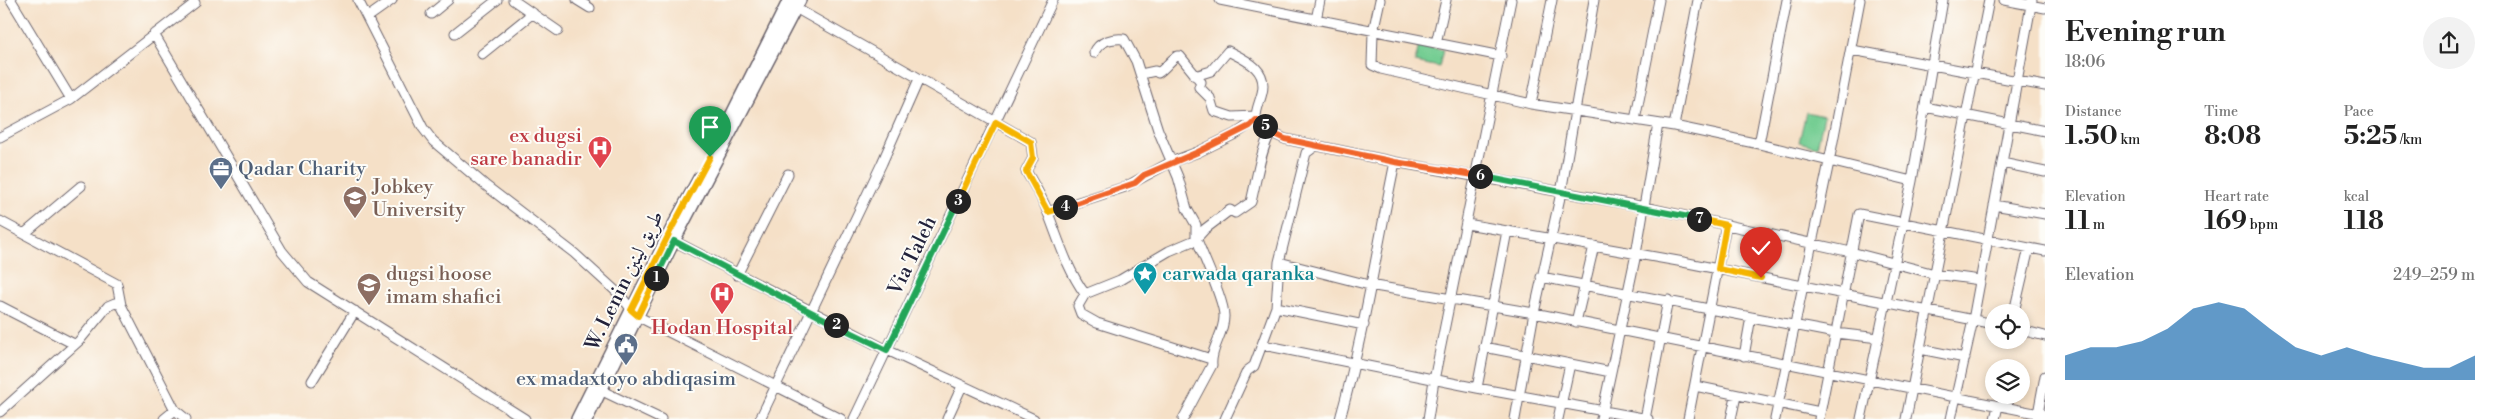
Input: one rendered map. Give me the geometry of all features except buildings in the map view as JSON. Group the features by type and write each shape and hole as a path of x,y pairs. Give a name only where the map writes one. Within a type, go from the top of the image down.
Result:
{"main road":[{"path":"587,419 598,389 634,313 674,241 793,3"},
{"name":"W. Lenin طريق لينين","path":"634,313 793,3"},
{"path":"577,419 598,389"}],"street":[{"path":"11,0 71,99"},
{"path":"358,0 423,128 433,141 574,253 619,294 634,313 775,387 841,419"},
{"path":"368,17 392,0"},
{"path":"431,14 448,0"},
{"path":"455,33 497,0"},
{"path":"513,0 558,31"},
{"path":"577,0 590,8"},
{"name":"Via Taleh","path":"854,419 1053,0"},
{"path":"1220,0 1246,3 1373,32 1500,56"},
{"path":"1316,20 1320,0"},
{"path":"1380,0 1373,32 1372,65 1378,68 1531,104 1674,126 1759,144 1912,181"},
{"path":"1436,43 1446,0"},
{"path":"1428,419 1450,299 1477,175 1511,0"},
{"path":"1531,104 1552,0"},
{"path":"1515,419 1541,277 1552,239 1562,192 1574,110 1594,0"},
{"path":"1635,120 1659,0"},
{"path":"1674,126 1698,0"},
{"path":"1759,144 1787,0"},
{"path":"1775,419 1852,50 1860,0"},
{"path":"1861,419 1912,181 1943,0"},
{"path":"1906,419 1989,0"},
{"path":"2004,0 2031,3 2045,8"},
{"path":"0,137 71,99 196,1"},
{"path":"793,3 919,79 1031,142 1033,158 1026,171 1048,212 1056,237 1076,281 1085,294"},
{"path":"1952,419 1973,320 2031,3"},
{"path":"482,54 533,13"},
{"path":"154,34 282,251 308,282 525,419"},
{"path":"1094,52 1097,46 1106,40 1124,39 1141,74 1158,130 1178,177 1187,209 1196,225 1196,237 1224,315 1222,330 1211,359 1212,365 1183,419"},
{"path":"1852,50 2045,86"},
{"path":"1048,212 1125,187 1171,162 1198,152 1244,130 1256,118 1263,91 1263,77 1252,65 1228,51 1211,71 1195,76"},
{"path":"1141,74 1164,70 1169,61 1177,56 1184,60 1201,82 1199,87 1210,98 1214,111 1232,117 1256,118 1279,137 1395,162 1477,175 1644,207 1851,252 1894,265 1935,274 1980,280"},
{"path":"760,419 919,79"},
{"path":"1925,107 2045,131"},
{"path":"1602,415 1636,254 1658,124"},
{"path":"1211,359 1097,323 1081,314 1078,306 1085,294 1127,277 1169,251 1195,240 1196,237 1230,210 1235,213 1251,202 1263,155 1264,143 1271,132"},
{"path":"1225,419 1247,370 1254,366 1276,307 1279,262 1306,153 1317,145"},
{"path":"1340,419 1356,363 1364,325 1369,285 1395,162"},
{"path":"2002,163 2045,172"},
{"path":"737,274 788,174"},
{"path":"24,234 81,186"},
{"path":"1994,205 2045,214"},
{"path":"1695,386 1736,396 1778,403 1819,415 1859,214 2045,251"},
{"path":"0,221 117,284 121,305 176,410 186,419"},
{"path":"1467,224 1718,269 1985,322"},
{"path":"1688,419 1726,225"},
{"path":"1477,388 1507,231"},
{"path":"674,241 887,350 1034,419"},
{"path":"1576,322 1594,246"},
{"path":"2016,304 2029,248"},
{"path":"1279,262 1369,285 1534,313 2040,416 2045,376"},
{"path":"1541,277 1836,333 1879,338"},
{"path":"1263,345 1307,356 1356,363 1434,380 1561,403 1602,415 1646,419 1668,300"},
{"path":"0,412 74,344 108,306 115,303 121,305"},
{"path":"0,306 74,344"},
{"path":"1276,307 1364,325"},
{"path":"312,381 355,311"},
{"path":"1744,356 1751,317"},
{"path":"2030,332 2045,336"},
{"path":"1484,347 1611,372"},
{"path":"1920,350 1965,358"},
{"path":"1558,419 1570,364"},
{"path":"947,419 962,386"},
{"path":"598,389 661,419"},
{"path":"1731,419 1736,396"},
{"path":"1995,419 1998,406"},
{"path":"164,419 176,410"}],"green space":[{"path":"1419,45 1443,50 1439,67 1415,62"},
{"path":"1806,112 1824,116 1817,147 1799,142"}],"place":[{"name":"ex dugsi sare banadir","path":"600,169"},
{"name":"Qadar Charity","path":"221,190"},
{"name":"Jobkey University","path":"355,219"},
{"name":"carwada qaranka","path":"1145,295"},
{"name":"dugsi hoose imam shafici","path":"369,306"},
{"name":"Hodan Hospital","path":"722,315"},
{"name":"ex madaxtoyo abdiqasim","path":"626,366"}],"route":[{"path":"710,157 631,310 638,316 674,241 887,350 996,122 1031,142 1033,158 1026,171 1048,212 1135,183 1144,175 1237,133 1250,126 1256,120 1269,128 1272,133 1285,139 1395,162 1477,175 1644,207 1726,225 1718,269 1761,278"}]}
